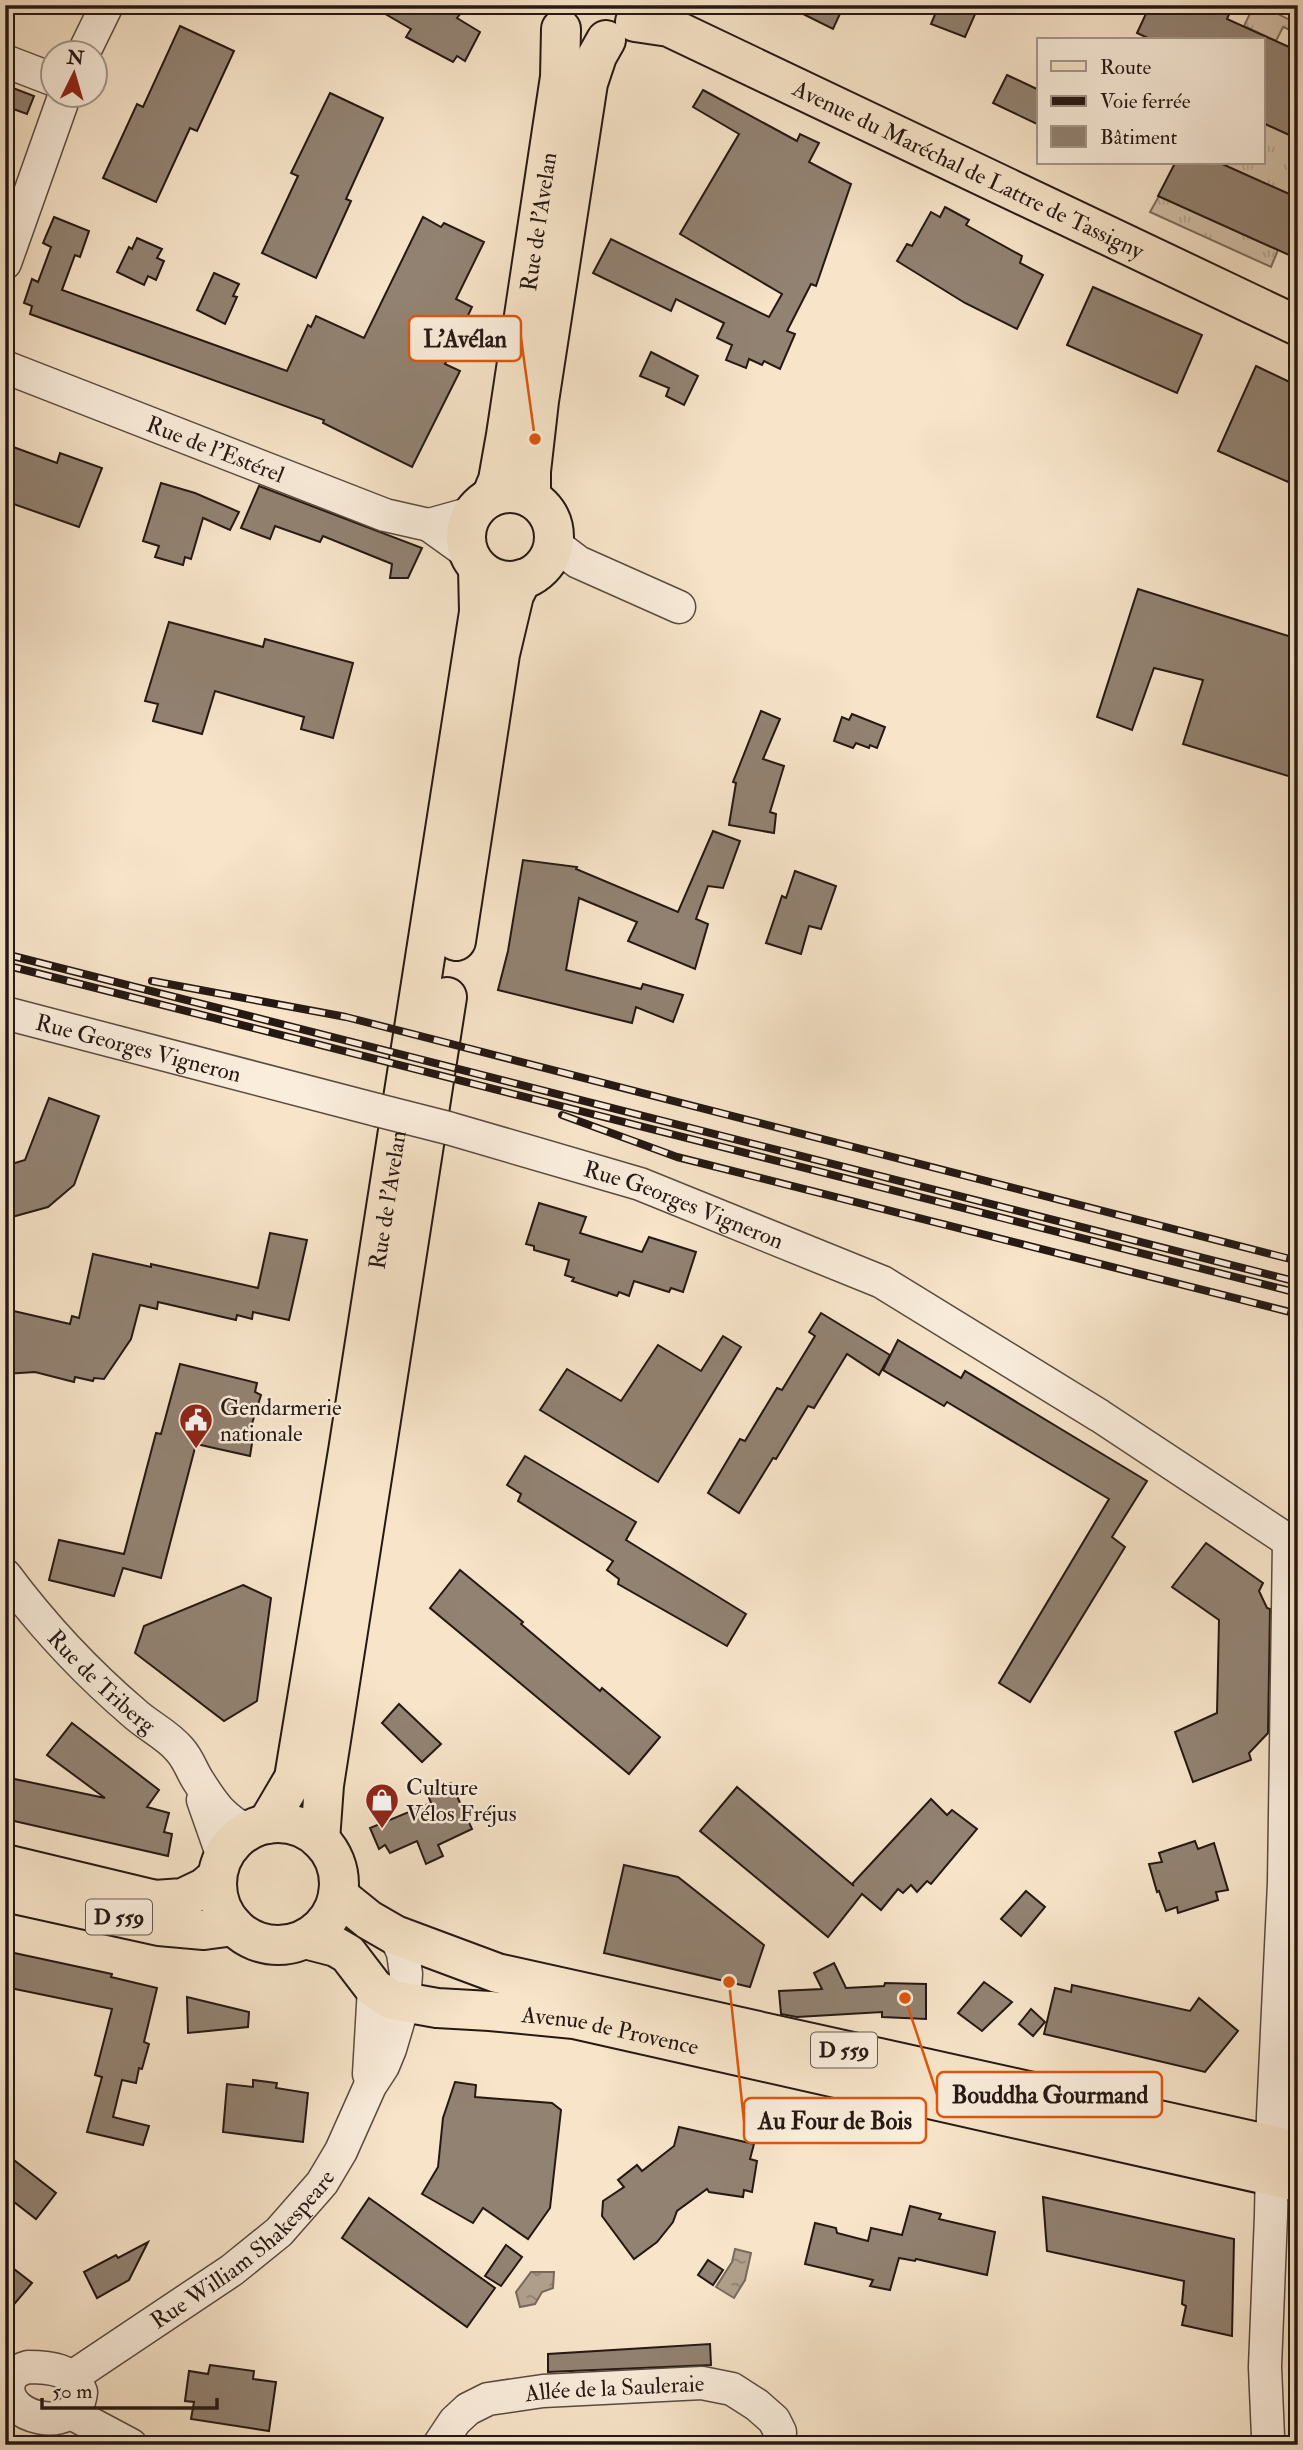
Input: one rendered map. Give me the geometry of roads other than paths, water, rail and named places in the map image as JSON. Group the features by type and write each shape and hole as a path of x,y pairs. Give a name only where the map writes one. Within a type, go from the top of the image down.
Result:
{"main road":[{"name":"Avenue du Maréchal de Lattre de Tassigny","path":"553,17 582,40 636,18 701,28 1004,175 1298,311"},
{"name":"Rue de l'Avelan","path":"482,505 498,480 560,76 553,17"},
{"name":"Avenue du Maréchal de Lattre de Tassigny","path":"636,18 669,27 1298,326"},
{"name":"Rue de l'Avelan","path":"531,498 531,471 539,401 588,83 597,56 636,18"},
{"path":"505,493 531,498 549,517 553,529 554,543 550,555 543,566 533,574 522,579 499,580 473,560 465,539 467,525 482,505 505,493"},
{"name":"Rue de l'Avelan","path":"238,1847 294,1778 479,612 473,560"},
{"name":"Rue de l'Avelan","path":"320,1840 324,1785 500,654 514,595 522,579"},
{"path":"281,1823 308,1831 320,1840 336,1865 339,1880 338,1895 327,1921 305,1939 293,1943 267,1944 255,1941 233,1926 223,1912 217,1895 238,1847 281,1823"},
{"name":"D 559","path":"5,1864 155,1900 183,1898 204,1888 238,1847"},
{"name":"D 559","path":"5,1892 159,1926 204,1930 233,1926"},
{"name":"D 559","path":"338,1895 369,1920 395,1936"},
{"name":"Avenue de Provence","path":"395,1936 497,1973 1285,2163"},
{"path":"305,1939 336,1947 348,1954 405,2000"},
{"name":"Avenue de Provence","path":"405,2000 574,2019 1285,2163"}],"street":[{"path":"91,38 107,5"},
{"path":"5,61 38,74"},
{"path":"5,263 60,108"},
{"name":"Rue de l'Estérel","path":"5,367 385,514 429,526 473,560"},
{"path":"429,526 482,505"},
{"path":"554,543 578,562 678,607"},
{"name":"Rue Georges Vigneron","path":"5,1013 448,1128 640,1184 882,1282 1100,1416 1293,1545"},
{"path":"1268,2437 1265,2367 1285,2163 1284,1883 1293,1545"},
{"name":"Rue de Triberg","path":"5,1575 68,1651 134,1713 178,1747 187,1758 198,1782 226,1819 238,1847"},
{"name":"Rue William Shakespeare","path":"72,2377 232,2270 279,2232 322,2183 341,2151 370,2086 383,2066 405,2000 406,1974 403,1953 395,1936"},
{"name":"Rue William Shakespeare","path":"370,2086 369,2059 405,2000"},
{"path":"28,2367 45,2367 72,2377 80,2392 76,2409 55,2418 12,2394 28,2367"},
{"name":"Allée de la Sauleraie","path":"439,2445 455,2421 468,2409 488,2399 544,2391 702,2383 732,2389 757,2404 774,2420 780,2432 779,2445"},
{"path":"71,2413 131,2445"}],"water":[{"path":"735,2249 751,2253 745,2280 734,2298 716,2287 732,2262"},
{"path":"531,2272 554,2272 553,2288 542,2292 535,2304 520,2307 516,2292"}],"railway":[{"path":"5,954 1298,1282"},
{"path":"5,965 1298,1293"},
{"path":"152,981 346,1017 1298,1261"},
{"path":"562,1115 677,1157 1298,1314"}],"place":[{"name":"L'Avélan","path":"535,439"},
{"name":"Gendarmerie nationale","path":"196,1450"},
{"name":"Culture Vélos Fréjus","path":"382,1830"},
{"name":"Au Four de Bois","path":"729,1982"},
{"name":"Bouddha Gourmand","path":"905,1998"}]}
